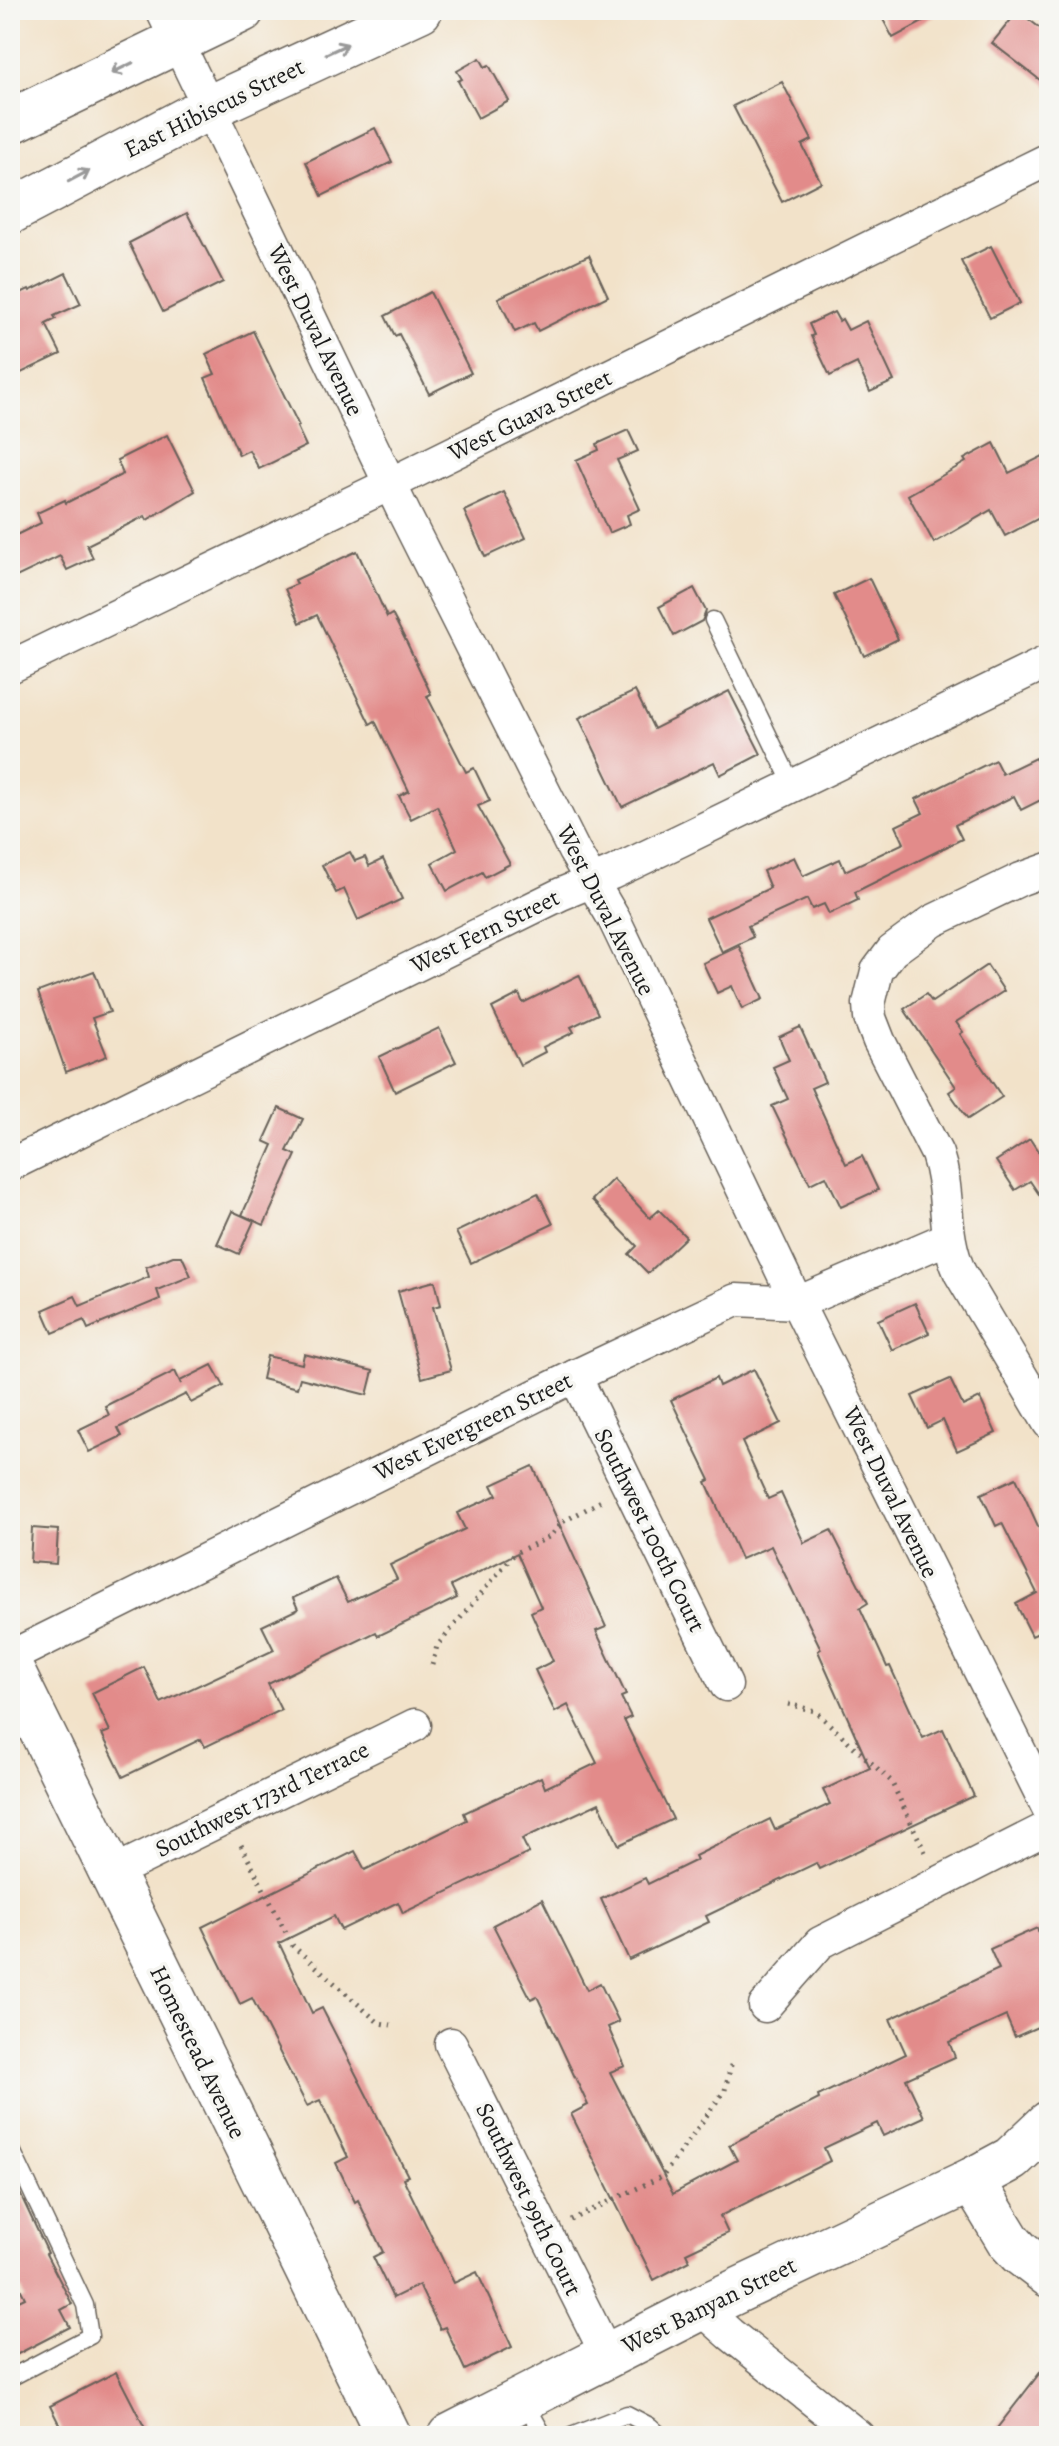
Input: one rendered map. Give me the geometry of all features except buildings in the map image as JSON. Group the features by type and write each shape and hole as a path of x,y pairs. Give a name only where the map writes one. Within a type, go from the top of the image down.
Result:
{"street":[{"path":"10,122 170,25 242,10"},
{"name":"East Hibiscus Street","path":"10,212 208,108 420,10"},
{"name":"West Duval Avenue","path":"170,25 390,484 574,851 614,919 797,1303 1049,1810"},
{"name":"West Guava Street","path":"10,667 390,484 1049,159"},
{"name":"West Fern Street","path":"10,1165 547,900 592,882 1049,661"},
{"path":"1049,869 933,921 901,943 884,959 877,971 869,1004 874,1028 930,1138 942,1169 948,1238 960,1273 1049,1423"},
{"name":"West Evergreen Street","path":"10,1657 575,1376 736,1300 797,1303 948,1238"},
{"name":"Southwest 100th Court","path":"575,1376 726,1685"},
{"name":"Homestead Avenue","path":"10,1667 389,2436"},
{"name":"Southwest 173rd Terrace","path":"110,1874 415,1725"},
{"path":"765,2006 820,1943 1049,1827"},
{"name":"Southwest 99th Court","path":"451,2044 607,2355"},
{"name":"West Banyan Street","path":"450,2436 701,2308 972,2180 1011,2159 1049,2123"},
{"path":"972,2180 1009,2241 1049,2275"},
{"path":"701,2308 858,2436"}],"lane":[{"path":"713,620 793,786"},
{"path":"10,2146 85,2305 90,2336 10,2378"},
{"path":"522,2397 544,2436"},
{"path":"571,2436 627,2414 650,2426 661,2436"}],"path":[{"path":"432,1665 437,1646 515,1553 552,1535 561,1523 601,1501"},
{"path":"788,1704 815,1711 891,1781 927,1856"},
{"path":"241,1845 293,1946 379,2023 391,2025"},
{"path":"571,2220 663,2176 725,2090 732,2061"}]}
